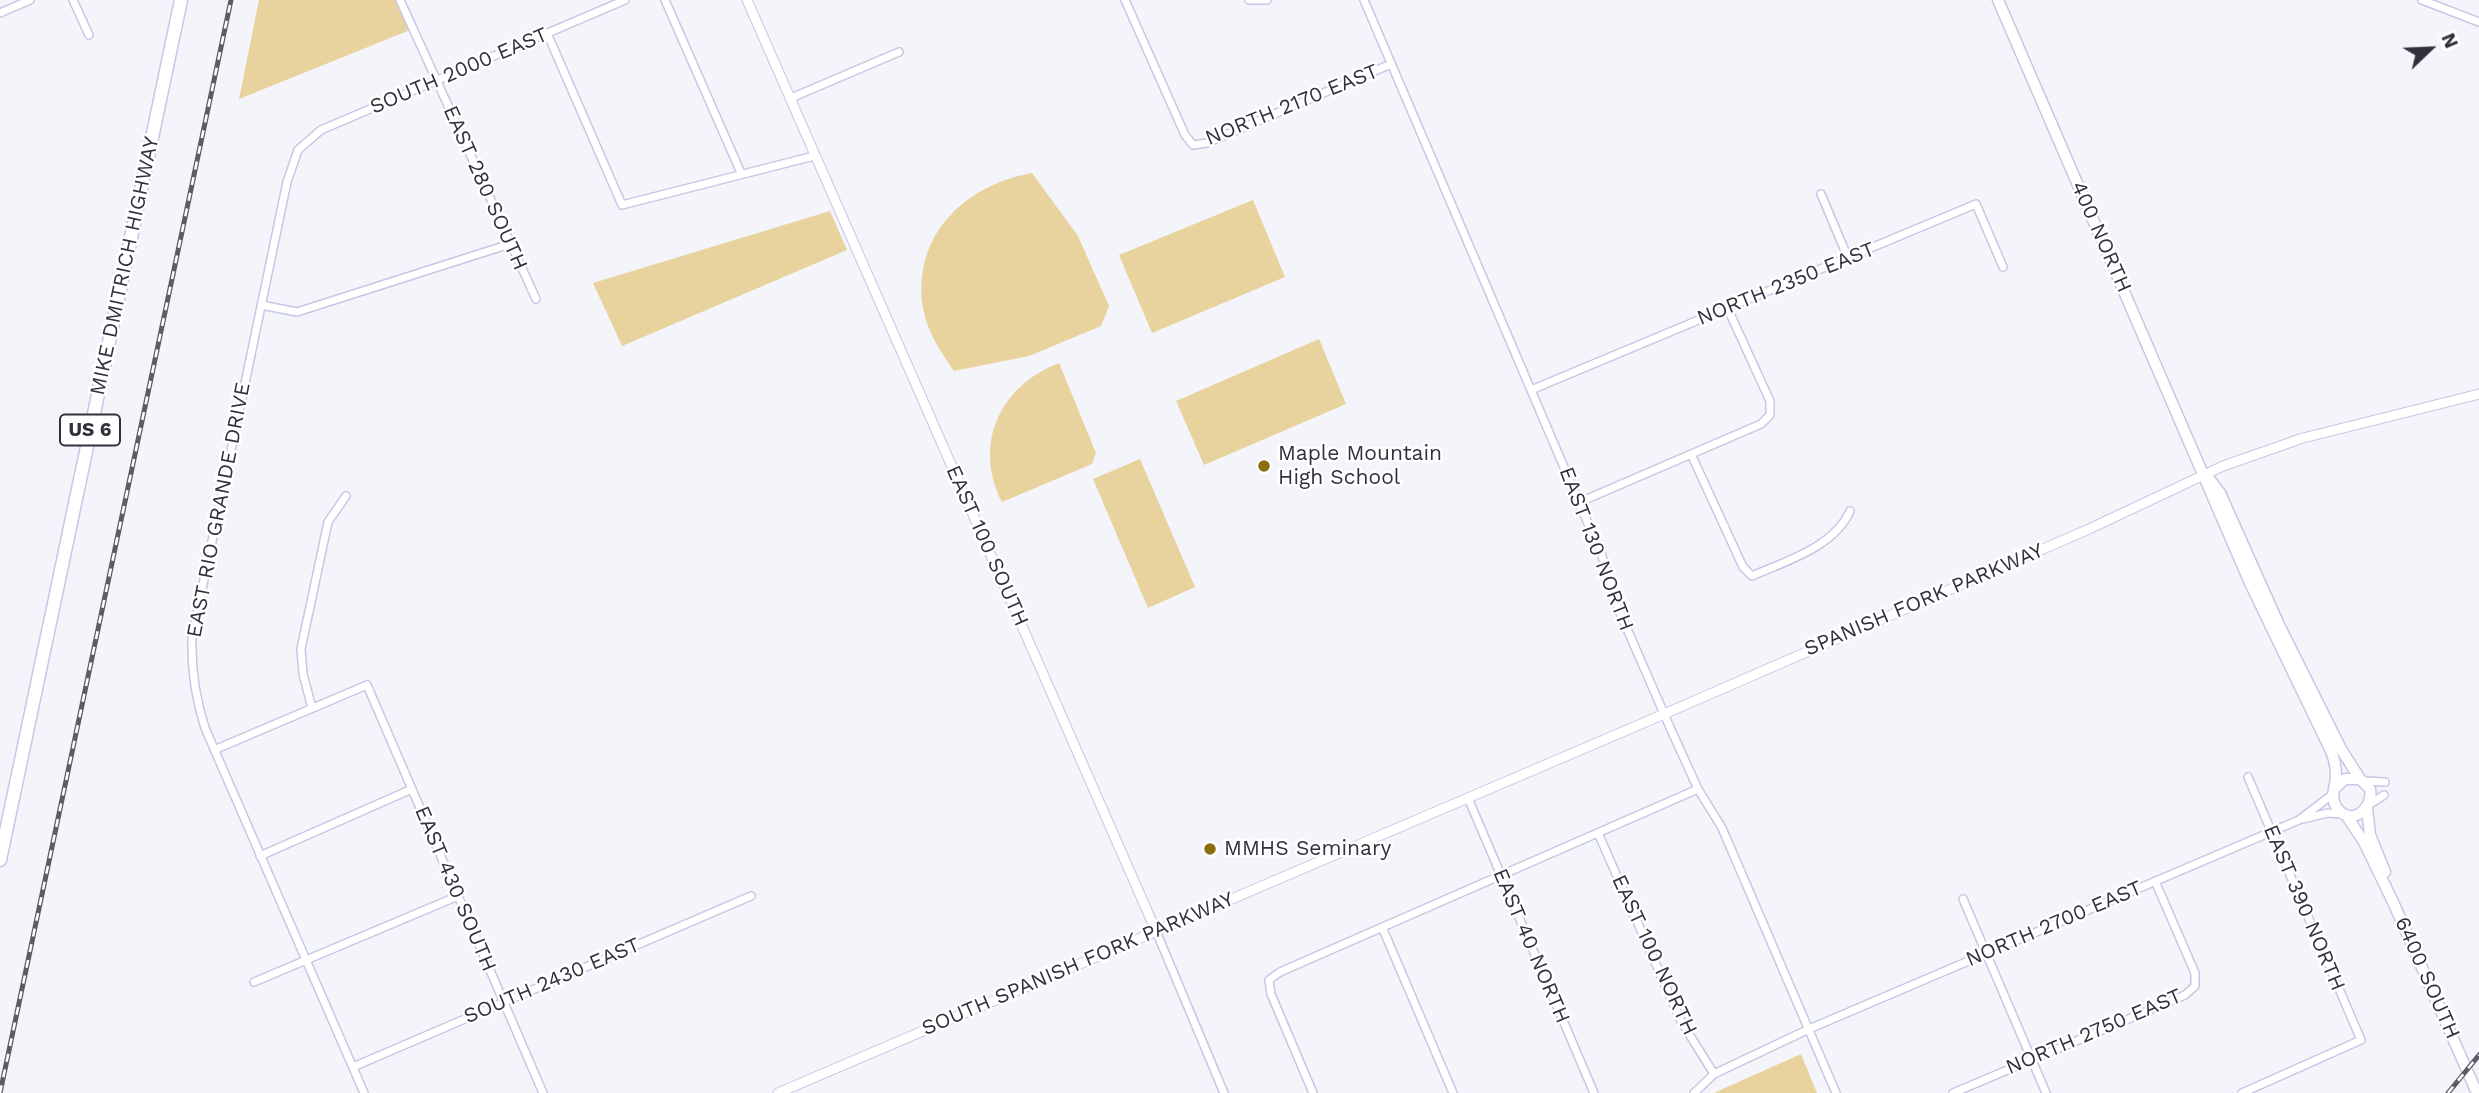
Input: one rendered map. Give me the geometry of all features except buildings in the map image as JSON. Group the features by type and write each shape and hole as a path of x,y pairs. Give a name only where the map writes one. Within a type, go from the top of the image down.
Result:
{"highway":[{"name":"MIKE DMITRICH HIGHWAY","path":"0,860 181,0"}],"main road":[{"name":"400 NORTH","path":"1998,0 2261,608 2330,749 2336,770 2334,791"},
{"name":"400 NORTH","path":"2205,474 2220,493 2279,625 2341,750 2362,780"},
{"path":"2345,779 2362,780 2370,789 2368,806 2360,814 2345,814 2334,804 2334,791 2345,779"},
{"name":"6400 SOUTH","path":"2368,806 2368,828 2393,902"},
{"name":"6400 SOUTH","path":"2345,814 2364,842 2393,902 2477,1093"}],"street":[{"path":"0,13 30,0"},
{"path":"73,0 89,34"},
{"name":"EAST 280 SOUTH","path":"400,0 536,299"},
{"name":"SOUTH 2000 EAST","path":"298,150 321,130 625,0"},
{"path":"665,0 741,173"},
{"name":"EAST 100 SOUTH","path":"747,0 1156,931 1224,1093"},
{"name":"NORTH 2170 EAST","path":"1125,0 1185,135 1193,145 1207,143 1391,64"},
{"path":"1250,1 1267,0"},
{"name":"EAST 130 NORTH","path":"1364,0 1580,502 1602,556 1617,606 1698,789 1722,828 1836,1093"},
{"path":"2422,0 2479,22"},
{"path":"547,33 622,205 814,156"},
{"path":"790,98 899,52"},
{"name":"EAST RIO GRANDE DRIVE","path":"298,150 287,182 192,637 195,698 260,856 364,1093"},
{"path":"1821,194 1849,258"},
{"name":"NORTH 2350 EAST","path":"1531,390 1976,204 2003,267"},
{"path":"261,305 297,312 510,244"},
{"path":"1580,502 1761,424 1770,415 1770,401 1727,307"},
{"name":"SPANISH FORK PARKWAY","path":"1379,835 1468,799 2089,529 2205,474 2291,442 2479,394"},
{"path":"1691,454 1743,567 1752,576 1805,554 1843,526 1850,511"},
{"path":"215,750 313,708 303,674 301,649 328,522 346,496"},
{"name":"EAST 430 SOUTH","path":"313,708 367,685 543,1093"},
{"name":"EAST 390 NORTH","path":"2242,1093 2361,1040 2248,777"},
{"path":"2362,780 2385,782"},
{"path":"260,856 412,789"},
{"path":"1313,1093 1271,993 1269,979 1698,789"},
{"name":"NORTH 2700 EAST","path":"2299,820 2334,791"},
{"path":"2368,806 2384,795"},
{"name":"EAST 40 NORTH","path":"1468,799 1594,1093"},
{"name":"NORTH 2700 EAST","path":"1694,1093 1714,1074 1809,1029 1986,953 2299,820 2328,813 2345,814"},
{"name":"EAST 100 NORTH","path":"1598,833 1681,1021 1714,1074"},
{"name":"SOUTH SPANISH FORK PARKWAY","path":"778,1093 1379,835"},
{"name":"NORTH 2750 EAST","path":"1953,1093 2185,995 2196,986 2195,973 2155,881"},
{"path":"254,982 458,896"},
{"name":"SOUTH 2430 EAST","path":"353,1067 751,896"},
{"path":"1963,899 2046,1093"},
{"path":"1382,927 1453,1093"}],"shaded area":[{"path":"259,0 400,0 415,28 239,99"},
{"path":"1032,173 1078,236 1109,306 1101,326 1029,356 954,371 935,341 925,317 922,282 926,258 935,236 948,218 965,202 1008,179"},
{"path":"1253,200 1285,277 1152,333 1119,255"},
{"path":"830,211 847,250 622,346 593,283"},
{"path":"1319,339 1346,404 1204,465 1176,401"},
{"path":"1059,363 1096,453 1092,464 1002,502 990,459 991,439 997,420 1007,402 1021,386 1038,373"},
{"path":"1140,459 1195,587 1148,608 1093,479"},
{"path":"1801,1054 1817,1093 1715,1093 1716,1092"}],"railway":[{"path":"0,1093 231,0"},
{"path":"2448,1093 2479,1055"}],"place":[{"name":"Maple Mountain High School","path":"1264,466"},
{"name":"MMHS Seminary","path":"1210,849"}]}
